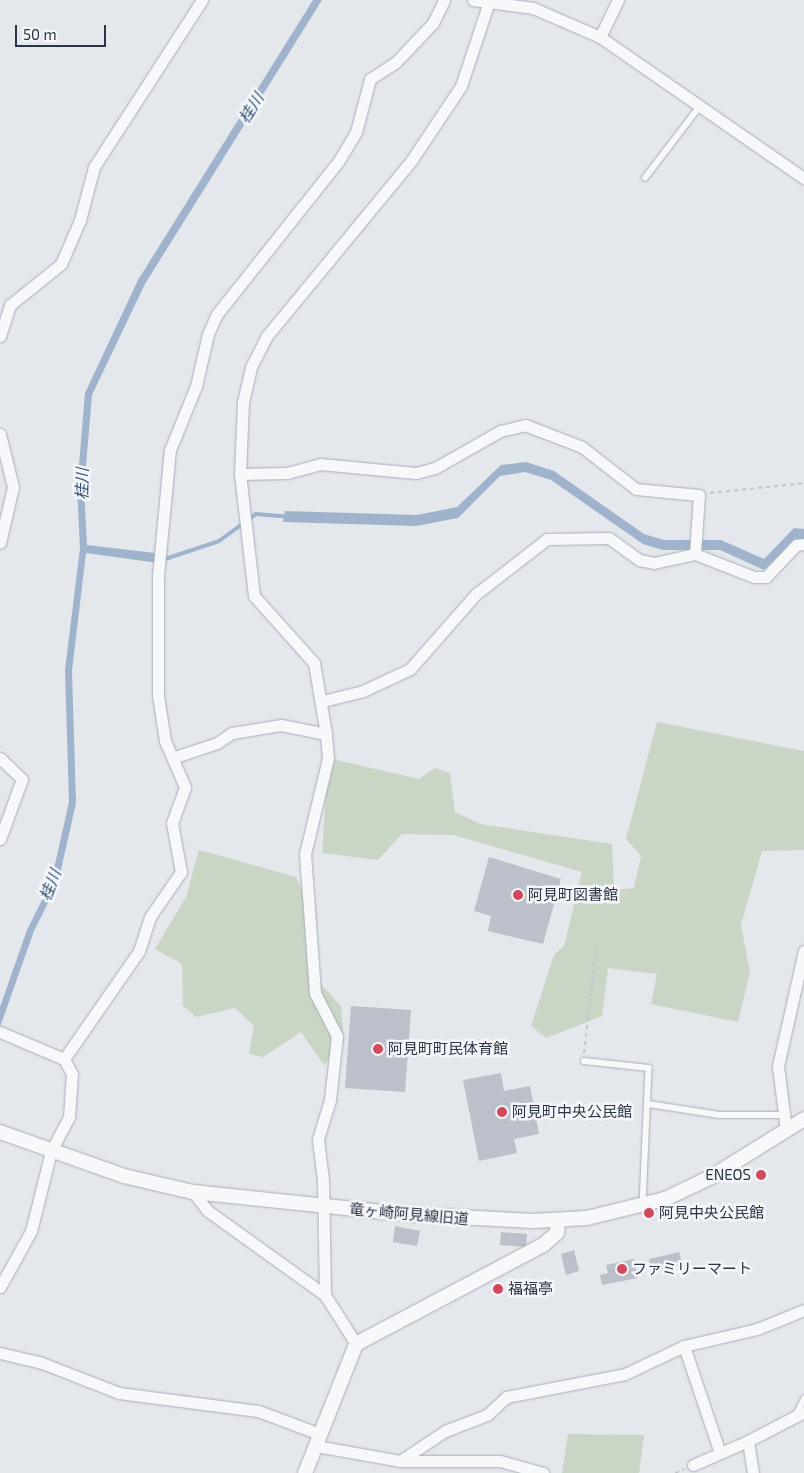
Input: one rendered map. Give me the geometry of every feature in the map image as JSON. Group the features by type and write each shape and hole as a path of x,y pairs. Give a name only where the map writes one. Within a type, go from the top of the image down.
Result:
{"street":[{"path":"0,336 10,305 61,264 80,220 94,167 202,0"},
{"path":"64,1059 139,951 150,917 181,872 172,823 185,787 174,757 165,741 158,695 158,576 170,450 196,386 208,334 223,306 338,162 356,132 370,79 396,62 433,23 444,0"},
{"path":"600,36 618,0"},
{"path":"325,1295 318,1139 330,1100 337,1036 315,993 305,854 328,758 323,700 314,663 254,596 240,474 243,402 251,366 266,337 411,161 443,114 471,64 479,1 533,8 600,36 702,104 804,178"},
{"path":"240,474 287,473 320,464 416,473 435,468 500,431 525,425 582,447 636,489 699,495 695,554"},
{"path":"0,434 13,487 0,543"},
{"path":"323,700 363,691 410,669 476,594 547,539 608,538 639,560 654,563 695,554 754,577 766,577 796,545 804,544"},
{"path":"174,757 217,743 232,733 280,725 326,734"},
{"path":"0,758 22,779 0,839"},
{"path":"786,1130 778,1066 804,951"},
{"path":"0,1032 64,1059 72,1074 71,1106 51,1151 31,1231 0,1286"},
{"name":"竜ヶ崎阿見線旧道","path":"0,1132 148,1184 193,1192 463,1219 558,1221 643,1206 704,1181 804,1118"},
{"path":"193,1192 208,1211 325,1295 356,1344"},
{"path":"305,1473 356,1344 543,1245 557,1234 558,1221"},
{"path":"400,1462 445,1431 487,1415 506,1397 625,1374 684,1346 757,1329 804,1310"},
{"path":"684,1346 720,1453"},
{"path":"0,1353 42,1363 119,1394 258,1411 318,1440 400,1462 500,1461 543,1473"},
{"path":"692,1465 748,1440 800,1413"},
{"path":"748,1440 754,1473"}],"lane":[{"path":"645,178 702,104"},
{"path":"584,1061 650,1068 643,1206"},
{"path":"649,1104 719,1114 783,1115"},
{"path":"800,1413 804,1399"}],"path":[{"path":"699,495 804,483"},
{"path":"584,1061 596,948"}],"green space":[{"path":"657,722 804,751 804,850 762,851 741,925 750,972 738,1022 651,1004 657,974 608,968 602,1016 546,1038 531,1026 554,955 564,946 582,872 453,835 402,834 378,860 322,853 328,758 419,779 435,768 450,773 455,812 480,824 612,844 614,890 634,888 641,856 626,839"},
{"path":"199,850 296,877 313,914 316,979 341,1006 344,1043 324,1065 301,1032 263,1057 249,1054 254,1026 235,1008 196,1017 183,1006 182,964 155,949 186,897"},
{"path":"568,1434 644,1435 639,1473 562,1473"}],"water":[{"name":"桂川","path":"313,0 322,0 145,284 92,395 84,489 87,545 155,553 165,557 165,564 86,553 72,671 76,803 58,883 34,931 0,1027 0,1007 27,930 51,882 69,802 65,670 80,548 77,489 85,393 138,280"},
{"path":"526,462 554,471 644,534 664,540 721,540 764,559 794,528 804,529 804,540 795,539 764,570 720,550 663,550 643,544 551,480 525,472 500,476 458,518 416,526 283,522 285,511 417,515 457,507 501,465"}],"building":[{"name":"阿見町図書館","path":"489,857 561,879 543,944 488,931 491,916 474,911"},
{"name":"阿見町町民体育館","path":"351,1006 411,1010 405,1092 345,1088"},
{"name":"阿見町中央公民館","path":"501,1073 504,1091 530,1086 539,1134 514,1139 517,1153 479,1161 463,1080"},
{"path":"395,1226 420,1231 417,1246 393,1242"},
{"path":"501,1232 527,1234 526,1247 500,1245"},
{"path":"574,1250 579,1271 566,1275 561,1254"},
{"path":"679,1252 682,1265 651,1272 649,1259"},
{"name":"ファミリーマート","path":"634,1259 638,1278 602,1285 600,1275 608,1273 606,1265"}],"waterway":[{"path":"162,560 219,541 256,514 288,517"}],"place":[{"name":"阿見町図書館","path":"518,895"},
{"name":"阿見町町民体育館","path":"378,1049"},
{"name":"阿見町中央公民館","path":"502,1112"},
{"name":"ENEOS","path":"761,1175"},
{"name":"阿見中央公民館","path":"649,1213"},
{"name":"ファミリーマート","path":"622,1269"},
{"name":"福福亭","path":"498,1289"}]}
